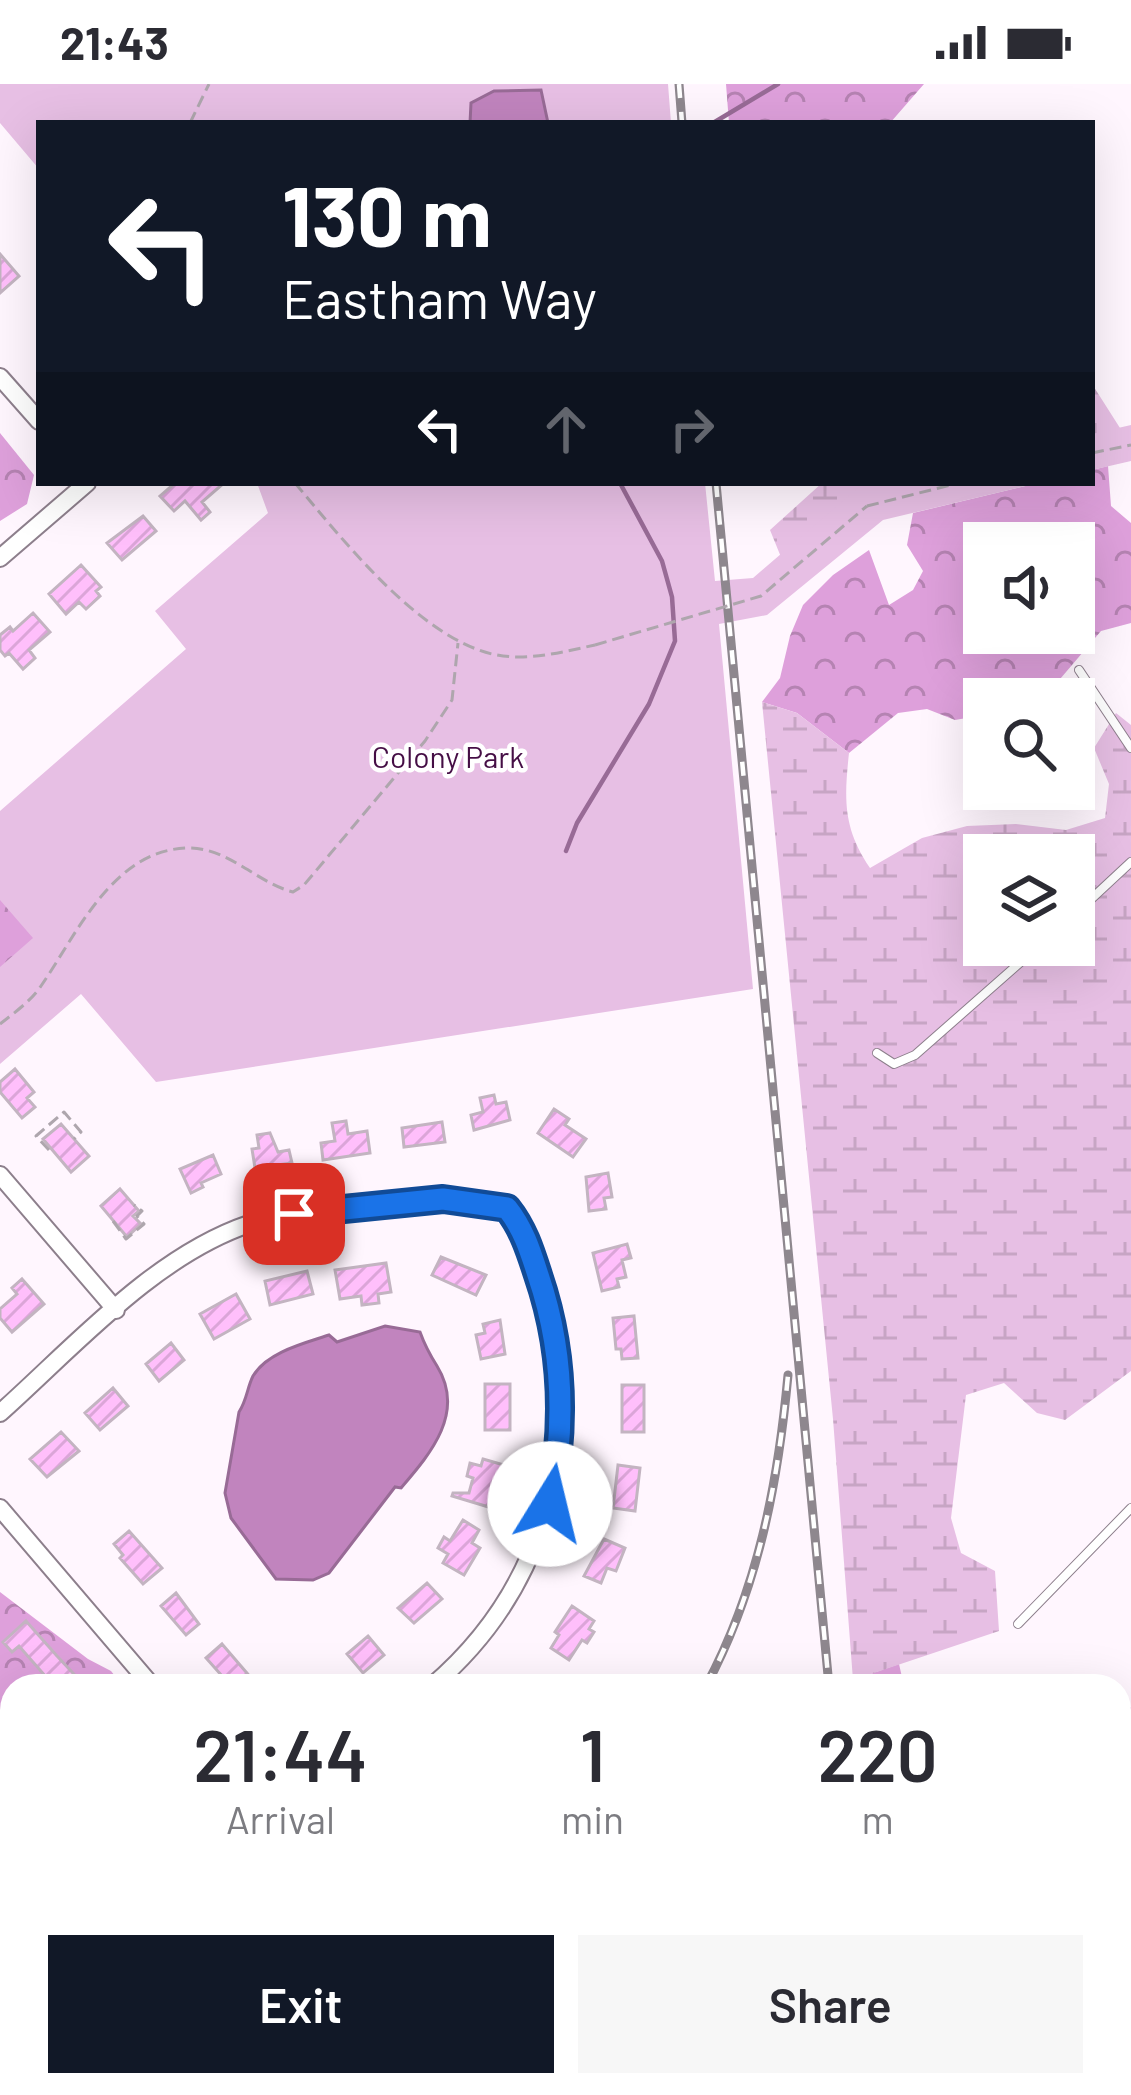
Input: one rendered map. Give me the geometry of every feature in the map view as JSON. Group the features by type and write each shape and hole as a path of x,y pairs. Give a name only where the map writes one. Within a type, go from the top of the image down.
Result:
{"street":[{"path":"0,376 36,418"},
{"path":"0,558 84,486"},
{"path":"0,1175 116,1310"},
{"path":"0,1413 190,1249 255,1222 443,1199 507,1208 517,1221 548,1302 559,1358 563,1415 557,1471 535,1549 510,1599 446,1674"},
{"path":"0,1508 142,1674"}],"lane":[{"path":"1079,670 1131,748"},
{"path":"1095,896 1131,862"},
{"path":"877,1053 894,1064 915,1055 1016,966"},
{"path":"1018,1624 1131,1508"}],"path":[{"path":"191,120 209,84"},
{"path":"1095,452 1131,445"},
{"path":"298,486 417,614 458,643 496,655 543,656 761,596 868,506 947,486"},
{"path":"0,1024 40,989 78,926 107,890 158,855 192,848 223,857 280,888 293,892 304,885 425,741 452,700 458,643"},
{"path":"49,1150 36,1136 64,1112 82,1132 74,1139"},
{"path":"64,1128 72,1121"},
{"path":"113,1220 126,1239 144,1224 137,1216 142,1211 134,1205"}],"green space":[{"path":"0,84 668,84 671,120 36,120 36,165 0,123"},
{"path":"726,84 924,84 893,120 729,120"},
{"path":"1095,389 1120,428 1118,438 1095,443"},
{"path":"1131,425 1131,461 1095,469 1095,433"},
{"path":"0,433 34,475 27,504 0,521"},
{"path":"1108,466 1111,506 1131,523 1131,623 1101,631 1095,638 1095,522 963,522 963,654 1081,654 1061,678 963,678 963,719 927,709 898,713 849,753 797,713 762,702 780,678 803,605 833,575 869,550 889,605 913,590 923,571 907,545 913,513 1026,486 1095,486 1095,469"},
{"name":"Colony Park","path":"258,486 705,486 715,581 753,578 859,487 1025,486 883,520 767,615 719,624 753,989 156,1082 81,994 0,1064 0,967 33,938 0,900 0,811 186,649 155,611 268,513"},
{"path":"819,486 928,486 785,567 770,530"},
{"path":"762,702 797,713 849,753 848,813 870,868 922,838 967,826 1016,824 1066,830 1105,818 1109,784 1095,746 1116,713 1131,725 1131,1371 1065,1420 1037,1413 1004,1383 966,1395 951,1518 961,1553 995,1571 999,1631 871,1674 853,1674 833,1419"},
{"path":"0,868 58,945 0,1008"},
{"path":"0,1592 113,1674 0,1674"},
{"path":"899,1664 901,1674 870,1674"}],"shaded area":[{"path":"541,90 547,120 470,120 471,103 494,91"},
{"path":"385,1326 420,1332 445,1383 448,1400 441,1432 423,1461 401,1488 395,1487 329,1573 313,1580 276,1579 231,1518 225,1493 239,1412 251,1381 267,1361 287,1350 329,1335 337,1342"}],"building":[{"path":"0,254 19,276 0,293"},
{"path":"172,486 221,486 202,502 210,512 201,520 185,501 174,511 160,496"},
{"path":"143,516 156,531 122,560 107,543"},
{"path":"81,565 101,587 96,591 100,596 86,609 79,602 66,614 49,594"},
{"path":"33,613 50,632 29,650 35,658 23,669 0,650 0,635 10,627 13,631"},
{"path":"15,1069 34,1092 27,1098 35,1107 22,1118 0,1092 0,1082"},
{"path":"494,1095 496,1104 506,1102 510,1120 474,1130 471,1115 483,1112 480,1098"},
{"path":"554,1109 569,1119 565,1125 586,1139 573,1157 538,1133"},
{"path":"346,1121 348,1134 367,1131 370,1153 323,1160 321,1143 335,1141 332,1123"},
{"path":"442,1122 445,1142 404,1147 402,1128"},
{"path":"61,1124 89,1156 71,1172 43,1139"},
{"path":"270,1133 278,1152 289,1150 292,1163 255,1168 252,1149 259,1148 257,1135"},
{"path":"213,1155 221,1174 191,1193 180,1169"},
{"path":"608,1173 612,1197 604,1198 606,1209 589,1211 586,1177"},
{"path":"120,1189 139,1211 133,1216 141,1224 127,1237 101,1206"},
{"path":"627,1244 631,1258 622,1260 626,1277 617,1279 619,1287 602,1291 593,1253"},
{"path":"441,1257 486,1275 476,1295 432,1275"},
{"path":"386,1263 391,1292 378,1294 379,1303 362,1305 361,1296 340,1299 335,1270"},
{"path":"307,1271 313,1294 270,1305 265,1281"},
{"path":"22,1279 44,1304 12,1332 0,1318 0,1309 17,1294 12,1288"},
{"path":"236,1294 250,1319 214,1339 200,1314"},
{"path":"634,1316 638,1358 622,1359 621,1349 616,1349 613,1318"},
{"path":"500,1320 505,1354 481,1359 476,1335 485,1333 483,1324"},
{"path":"171,1343 184,1360 159,1381 146,1364"},
{"path":"485,1384 510,1384 510,1430 485,1430"},
{"path":"622,1385 644,1385 644,1432 622,1432"},
{"path":"113,1388 128,1406 100,1430 85,1413"},
{"path":"61,1432 79,1451 47,1477 30,1459"},
{"path":"483,1459 504,1465 492,1508 452,1496 469,1493 470,1463 481,1466"},
{"path":"618,1465 640,1468 635,1511 613,1508"},
{"path":"463,1520 479,1530 472,1543 480,1548 464,1575 443,1563 448,1554 438,1548 444,1537 450,1541"},
{"path":"129,1531 162,1568 143,1584 114,1544"},
{"path":"604,1539 625,1548 616,1571 607,1568 601,1583 584,1576"},
{"path":"427,1583 442,1599 414,1623 398,1608"},
{"path":"176,1593 199,1624 186,1635 161,1606"},
{"path":"572,1606 594,1621 589,1629 594,1632 587,1643 582,1640 569,1660 551,1648"},
{"path":"26,1621 74,1674 44,1674 19,1646 12,1652 3,1642"},
{"path":"368,1636 384,1655 363,1673 347,1654"},
{"path":"222,1644 248,1674 220,1674 206,1658"}],"waterway":[{"path":"718,120 778,84"},
{"path":"566,851 577,823 649,704 675,641 672,597 662,561 622,486"}],"railway":[{"path":"679,84 682,120"},
{"path":"716,486 828,1674"},
{"path":"712,1674 739,1612 763,1535 788,1375"}],"route":[{"path":"294,1214 443,1199 507,1208 525,1235 548,1302 559,1358 563,1415 550,1504"}]}
